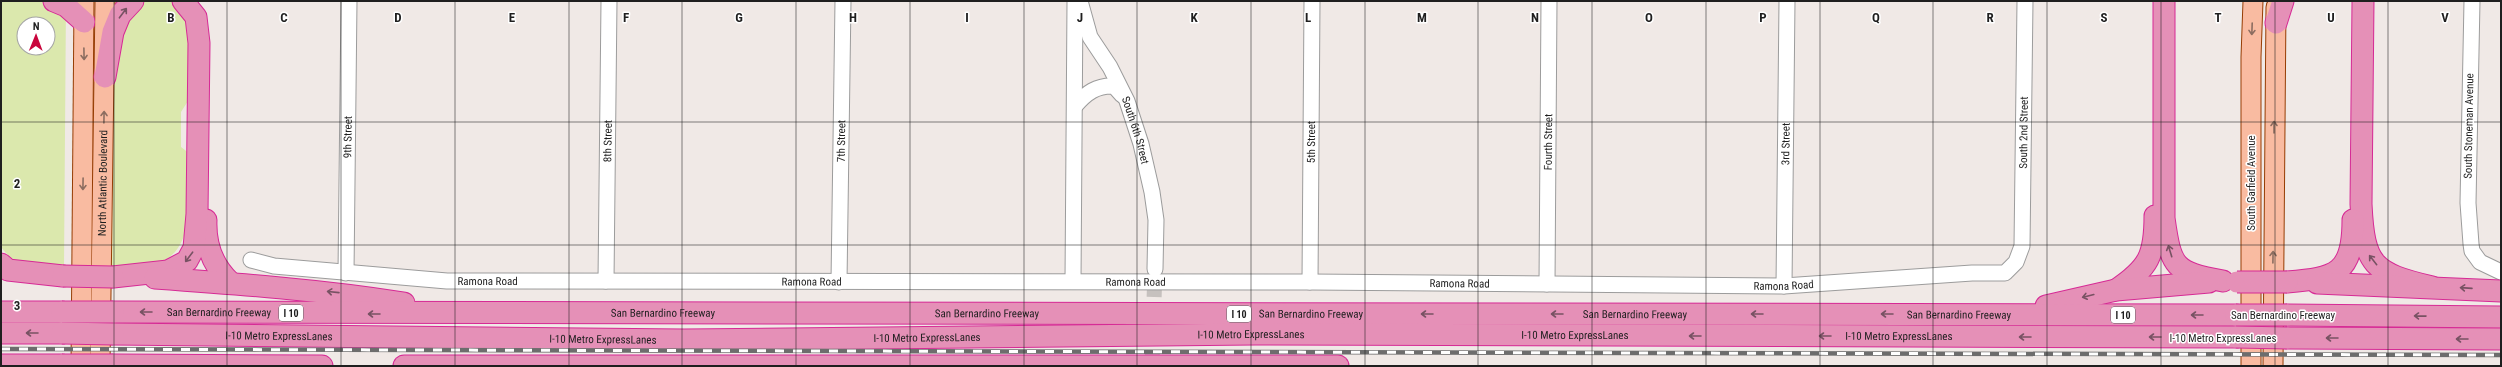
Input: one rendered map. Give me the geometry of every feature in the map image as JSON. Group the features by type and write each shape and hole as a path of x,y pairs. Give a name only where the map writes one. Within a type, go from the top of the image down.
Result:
{"highway":[{"path":"54,1 66,6 84,22"},
{"path":"105,77 113,32 120,15 133,1"},
{"path":"121,276 168,271 187,261 194,248 197,214 199,43 196,17 183,1"},
{"path":"202,1 208,14 211,92 206,228 214,265 230,282"},
{"path":"2116,290 2138,276 2149,259 2155,235 2157,1"},
{"path":"2164,1 2164,218 2168,247 2173,262 2192,275 2230,281"},
{"path":"2276,22 2283,1"},
{"path":"2287,282 2321,279 2338,271 2347,260 2353,239 2354,1"},
{"path":"2363,1 2361,204 2362,232 2367,253 2379,267 2396,279 2432,287"},
{"path":"1,264 8,270 53,276"},
{"path":"1,280 53,276 121,276 230,282 345,294 469,314"},
{"path":"2010,314 2116,290 2230,281 2432,287 2501,291"},
{"name":"San Bernardino Freeway","path":"1,312 469,314 2010,314 2501,317"},
{"name":"I-10 Metro ExpressLanes","path":"1,333 676,340 1255,334 2501,339"},
{"path":"1,365 322,366"},
{"path":"404,366 1338,366"}],"main road":[{"name":"North Atlantic Boulevard","path":"72,365 84,1"},
{"name":"North Atlantic Boulevard","path":"105,1 107,365"},
{"name":"South Garfield Avenue","path":"2251,366 2251,57 2253,1"},
{"name":"South Garfield Avenue","path":"2273,366 2276,1"}],"street":[{"name":"9th Street","path":"346,273 349,1"},
{"name":"8th Street","path":"606,281 609,1"},
{"name":"7th Street","path":"838,282 843,1"},
{"path":"1073,281 1075,1"},
{"name":"South 6th Street","path":"1080,1 1090,37 1110,67 1127,101 1141,144 1152,192 1156,220 1155,269"},
{"name":"5th Street","path":"1310,282 1312,1"},
{"name":"Fourth Street","path":"1547,284 1549,1"},
{"name":"3rd Street","path":"1784,286 1787,1"},
{"name":"South 2nd Street","path":"2016,262 2022,246 2024,1"},
{"name":"South Stoneman Avenue","path":"2472,1 2468,203 2472,251 2480,262 2501,272"},
{"path":"1075,106 1083,96 1103,86 1114,86 1127,101"},
{"name":"Ramona Road","path":"251,260 274,266 447,281 1073,281 1784,286 1972,273 2005,273 2016,262"}],"green space":[{"path":"1,1 66,1 64,267 29,266 21,264 8,255 1,247"},
{"path":"115,1 194,1 188,42 188,101 181,112 181,147 194,157 192,196 187,226 183,239 176,250 168,258 156,263 141,265 112,266"}],"tunnel":[{"path":"1152,366 1155,269"}],"railway":[{"path":"1,349 2501,355"}]}
